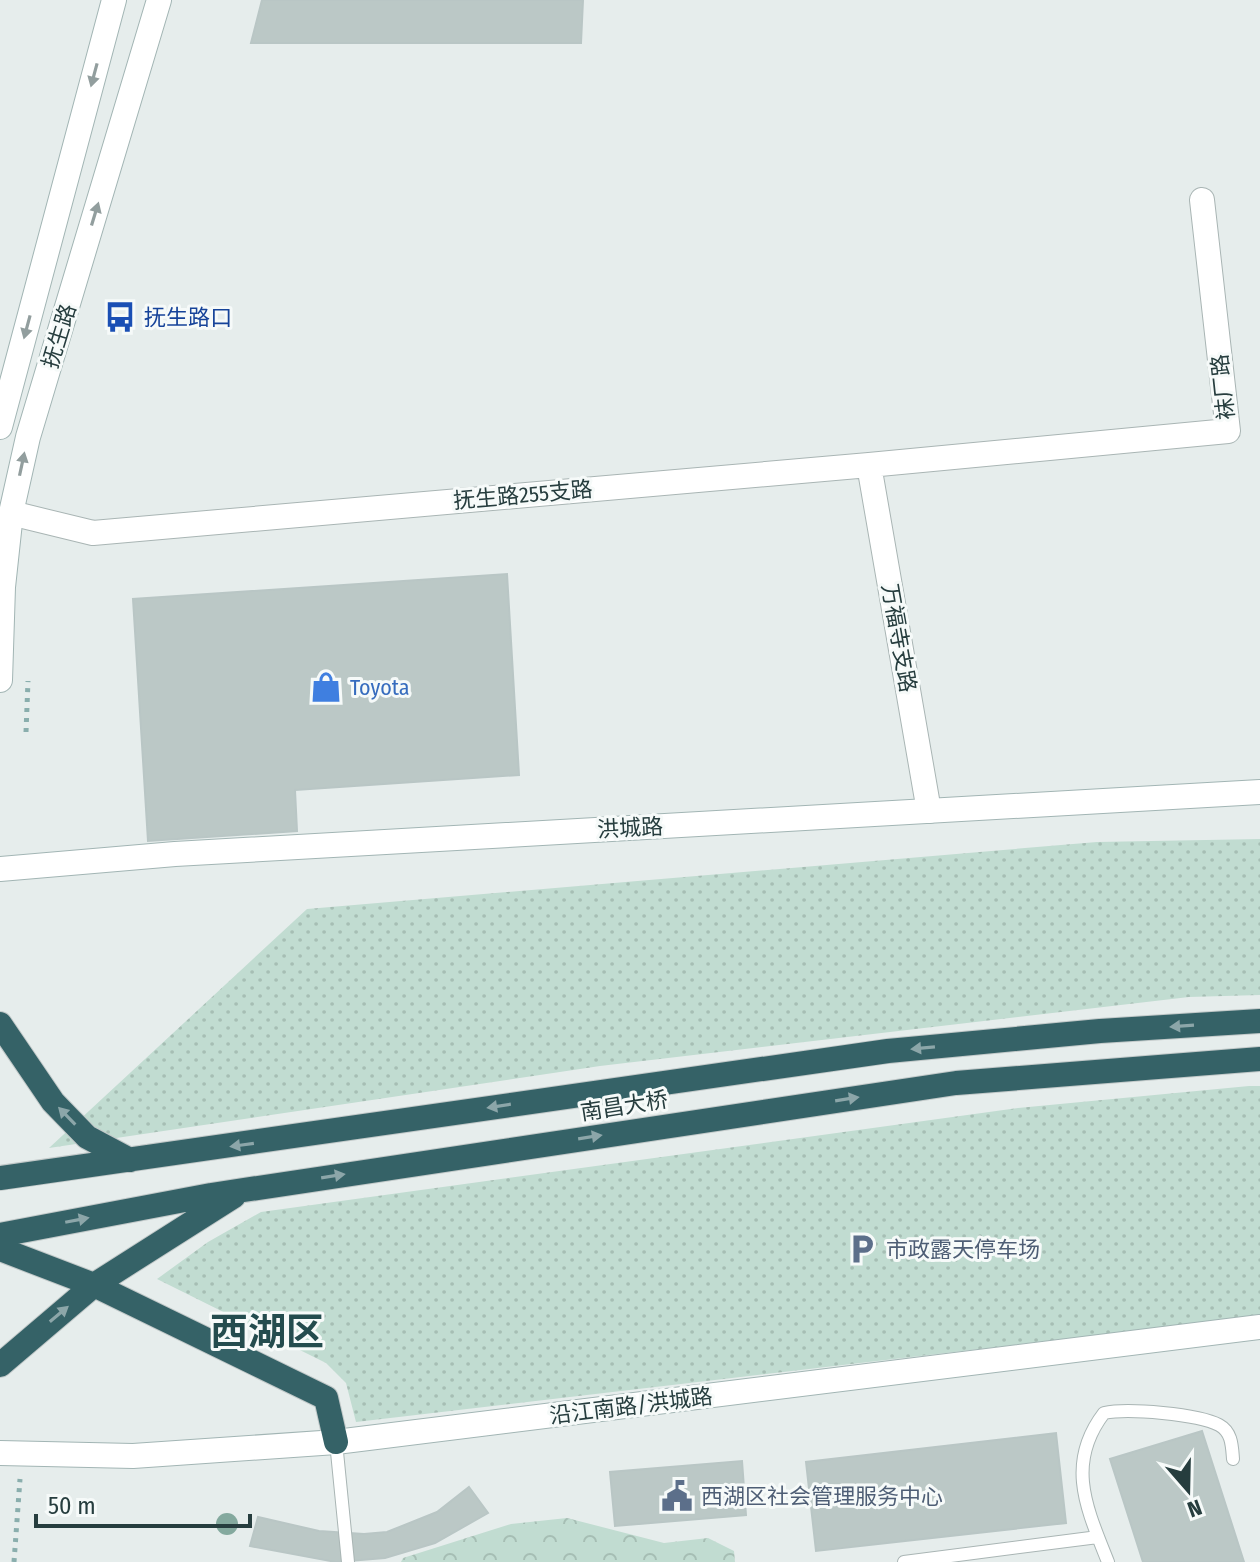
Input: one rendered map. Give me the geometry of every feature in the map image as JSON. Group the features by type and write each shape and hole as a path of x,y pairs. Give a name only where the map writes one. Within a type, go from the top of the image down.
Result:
{"highway":[{"name":"南昌大桥","path":"0,1178 888,1051 1100,1031 1260,1021"},
{"path":"0,1024 53,1102 70,1120 87,1137 130,1160"},
{"name":"南昌大桥","path":"0,1235 245,1189 956,1083 1260,1059"},
{"path":"0,1365 94,1285 245,1189"},
{"path":"0,1249 94,1285 326,1398 336,1442"}],"street":[{"name":"抚生路","path":"0,427 114,0"},
{"name":"抚生路","path":"0,680 3,587 11,513 28,437 159,0"},
{"name":"袜厂路","path":"1037,449 1228,431 1202,200"},
{"name":"抚生路255支路","path":"11,513 93,533 1037,449"},
{"name":"万福寺支路","path":"869,465 929,811"},
{"name":"洪城路","path":"0,869 175,854 1260,792"},
{"name":"沿江南路/洪城路","path":"11,1453 133,1456 336,1442 1260,1327"}],"lane":[{"path":"1108,1562 1085,1501 1081,1475 1086,1447 1095,1424 1104,1413 1122,1409 1220,1426 1232,1439 1233,1459"},
{"path":"336,1442 348,1562"},
{"path":"904,1562 1098,1537"}],"path":[{"path":"11,1453 14,1562"}],"green space":[{"path":"1260,839 1260,995 1189,997 600,1066 49,1148 307,909 1097,842"},
{"name":"市政露天停车场","path":"1260,1086 1260,1316 356,1422 346,1383 326,1363 157,1279 208,1242 261,1212 1018,1108"},
{"path":"567,1518 664,1543 708,1538 734,1551 735,1562 401,1562 403,1558 511,1524"}],"building":[{"path":"262,0 583,0 581,43 251,43"},
{"name":"Toyota","path":"507,574 519,775 295,790 297,831 148,841 133,599"},
{"path":"1202,1431 1244,1562 1143,1562 1110,1459"},
{"path":"1056,1433 1066,1523 816,1551 806,1462"},
{"path":"742,1461 746,1515 615,1526 610,1472"},
{"path":"469,1487 488,1513 435,1543 385,1558 336,1562 250,1546 258,1517 319,1531 387,1532 437,1512"}],"place":[{"name":"抚生路口","path":"120,317"},
{"name":"Toyota","path":"326,687"},
{"name":"市政露天停车场","path":"862,1249"},
{"name":"西湖区社会管理服务中心","path":"677,1496"}],"district":[{"name":"西湖区","path":"267,1332"}]}
